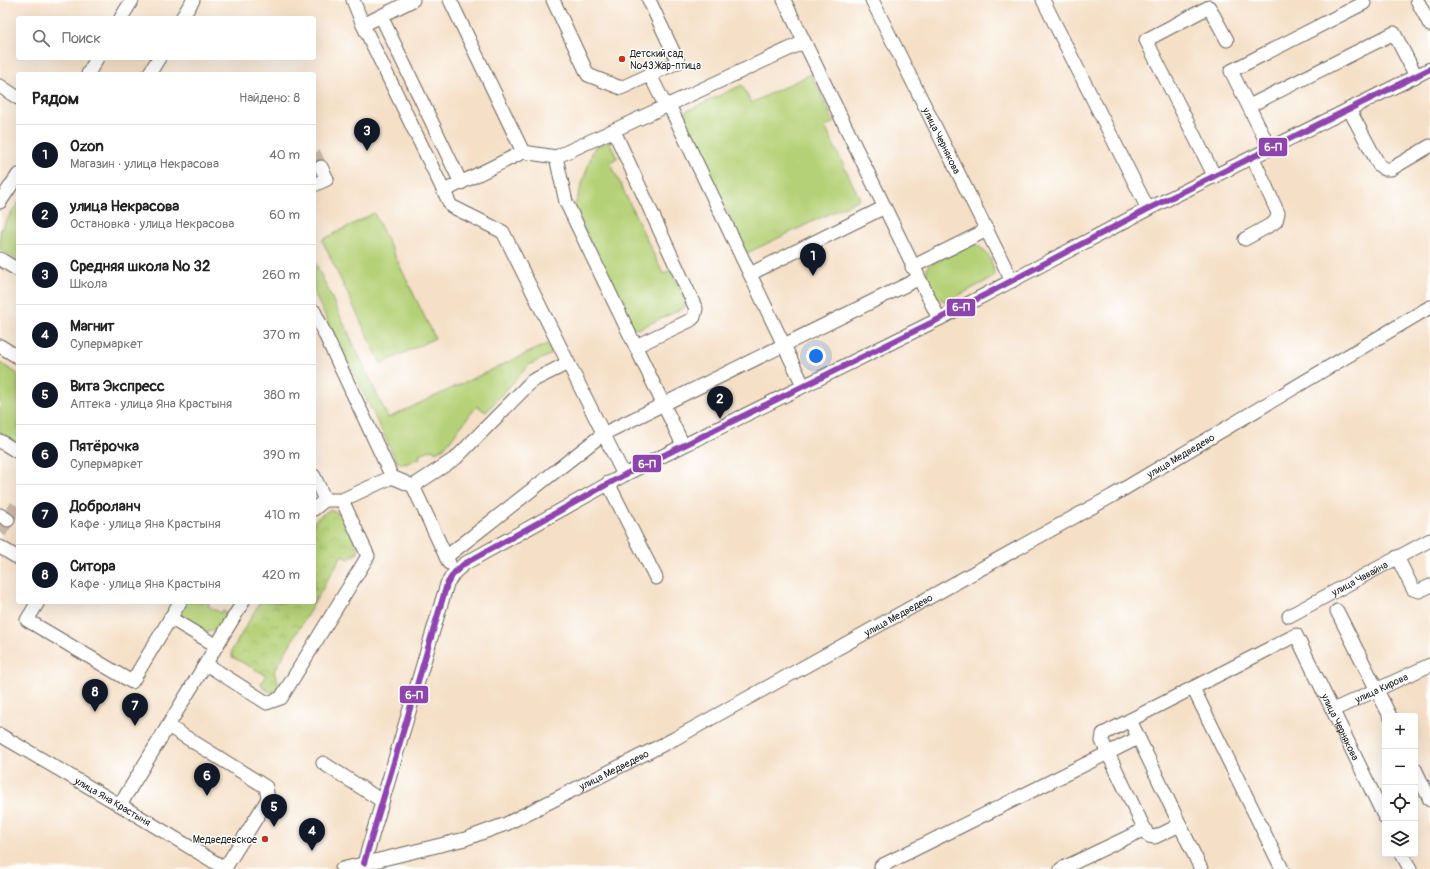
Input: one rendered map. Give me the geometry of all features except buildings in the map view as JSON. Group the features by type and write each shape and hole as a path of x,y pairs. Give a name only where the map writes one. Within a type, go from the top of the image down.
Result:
{"street":[{"path":"122,16 132,0"},
{"path":"183,16 193,0"},
{"path":"353,0 363,25 451,206 503,232 624,475"},
{"path":"363,25 413,0"},
{"path":"450,0 523,152"},
{"path":"553,0 588,75 621,88 678,62 649,0"},
{"path":"784,0 883,208 938,319"},
{"name":"улица Чернякова","path":"872,0 1012,281"},
{"path":"1043,0 1148,209"},
{"path":"1417,0 1430,25"},
{"path":"1270,148 1231,71 1364,4"},
{"path":"1215,177 1146,40 1209,7 1227,40"},
{"path":"380,16 461,183"},
{"path":"1249,106 1394,33 1416,76"},
{"path":"444,191 523,152 556,157 804,42"},
{"path":"89,72 96,60"},
{"path":"150,72 158,60"},
{"path":"364,863 447,584 454,573 464,564 608,483 938,319 1148,209 1430,69"},
{"path":"650,75 668,106 803,385"},
{"path":"0,86 16,97"},
{"path":"1349,109 1379,165 1384,169 1391,169 1430,146"},
{"path":"614,131 696,309 694,317 691,320 636,346"},
{"path":"556,157 566,202 683,445"},
{"path":"1245,239 1276,221 1278,213 1252,158"},
{"path":"316,184 327,179 321,167"},
{"path":"0,202 16,178"},
{"path":"750,274 883,208"},
{"path":"912,267 987,230"},
{"path":"0,259 16,269"},
{"path":"446,557 603,434 918,279"},
{"name":"улица Медведево","path":"342,869 465,839 506,824 674,738 1112,496 1430,307"},
{"path":"316,315 392,477 413,486 454,573"},
{"path":"0,346 16,356"},
{"path":"413,486 456,458 532,381 568,362"},
{"path":"0,441 16,451"},
{"path":"316,507 325,500 342,500 392,477"},
{"path":"316,480 325,500"},
{"path":"608,483 656,578"},
{"path":"206,664 268,702 280,698 368,556 342,500"},
{"name":"улица Чавайна","path":"1289,616 1430,540"},
{"path":"0,547 16,557"},
{"path":"1397,557 1413,589 1418,590 1430,586"},
{"path":"37,604 27,620 132,682 179,604"},
{"path":"120,805 242,604"},
{"path":"1337,611 1388,713"},
{"path":"170,618 217,646"},
{"name":"улица Чернякова","path":"1193,688 1296,635 1382,812"},
{"name":"улица Кирова","path":"1333,710 1430,665"},
{"path":"1180,825 1152,837 1147,834 1102,741 1103,734 1193,688 1282,869"},
{"path":"1130,720 1201,869"},
{"path":"168,726 266,786 268,799 225,868"},
{"name":"улица Яна Крастыня","path":"0,735 225,868"},
{"path":"881,866 1138,738"},
{"path":"323,763 382,801"},
{"path":"1418,775 1430,800"},
{"path":"1061,869 1145,829"},
{"path":"1404,857 1410,869"}],"green space":[{"path":"811,74 834,122 825,127 860,199 747,253 680,114 742,85 751,103"},
{"path":"609,141 617,158 610,162 663,274 671,270 686,302 684,308 638,329 631,326 574,208 594,148"},
{"path":"16,205 16,259 0,249 0,231"},
{"path":"374,213 435,338 381,364 322,240"},
{"path":"974,243 987,253 993,266 994,277 946,302 934,295 925,277 928,266"},
{"path":"316,264 388,418 547,344 552,354 529,365 486,412 477,406 444,448 435,452 433,449 419,454 420,458 405,464 397,462 316,297"},
{"path":"0,363 16,373 16,443 0,433"},
{"path":"329,510 345,515 359,552 349,559 342,555 316,600 316,520"},
{"path":"184,604 209,604 208,606 221,613 223,610 227,615 220,630 207,632 177,614"},
{"path":"259,604 314,604 274,672 280,685 276,690 270,692 264,689 261,683 266,675 232,657 232,650"}],"tunnel":[{"path":"316,157 321,167"},
{"path":"0,533 16,506"}],"transit line":[{"name":"6-П","path":"364,863 447,584 454,573 464,564 624,475 939,319 1148,209 1430,69"}],"place":[{"name":"Детский сад №43 Жар-птица","path":"622,59"},
{"name":"Средняя школа № 32","path":"367,151"},
{"name":"Ozon","path":"813,276"},
{"name":"улица Некрасова","path":"720,419"},
{"name":"Ситора","path":"95,712"},
{"name":"Доброланч","path":"135,726"},
{"name":"Пятёрочка","path":"207,796"},
{"name":"Вита Экспресс","path":"274,827"},
{"name":"Медведевское","path":"265,839"},
{"name":"Магнит","path":"312,851"}]}
